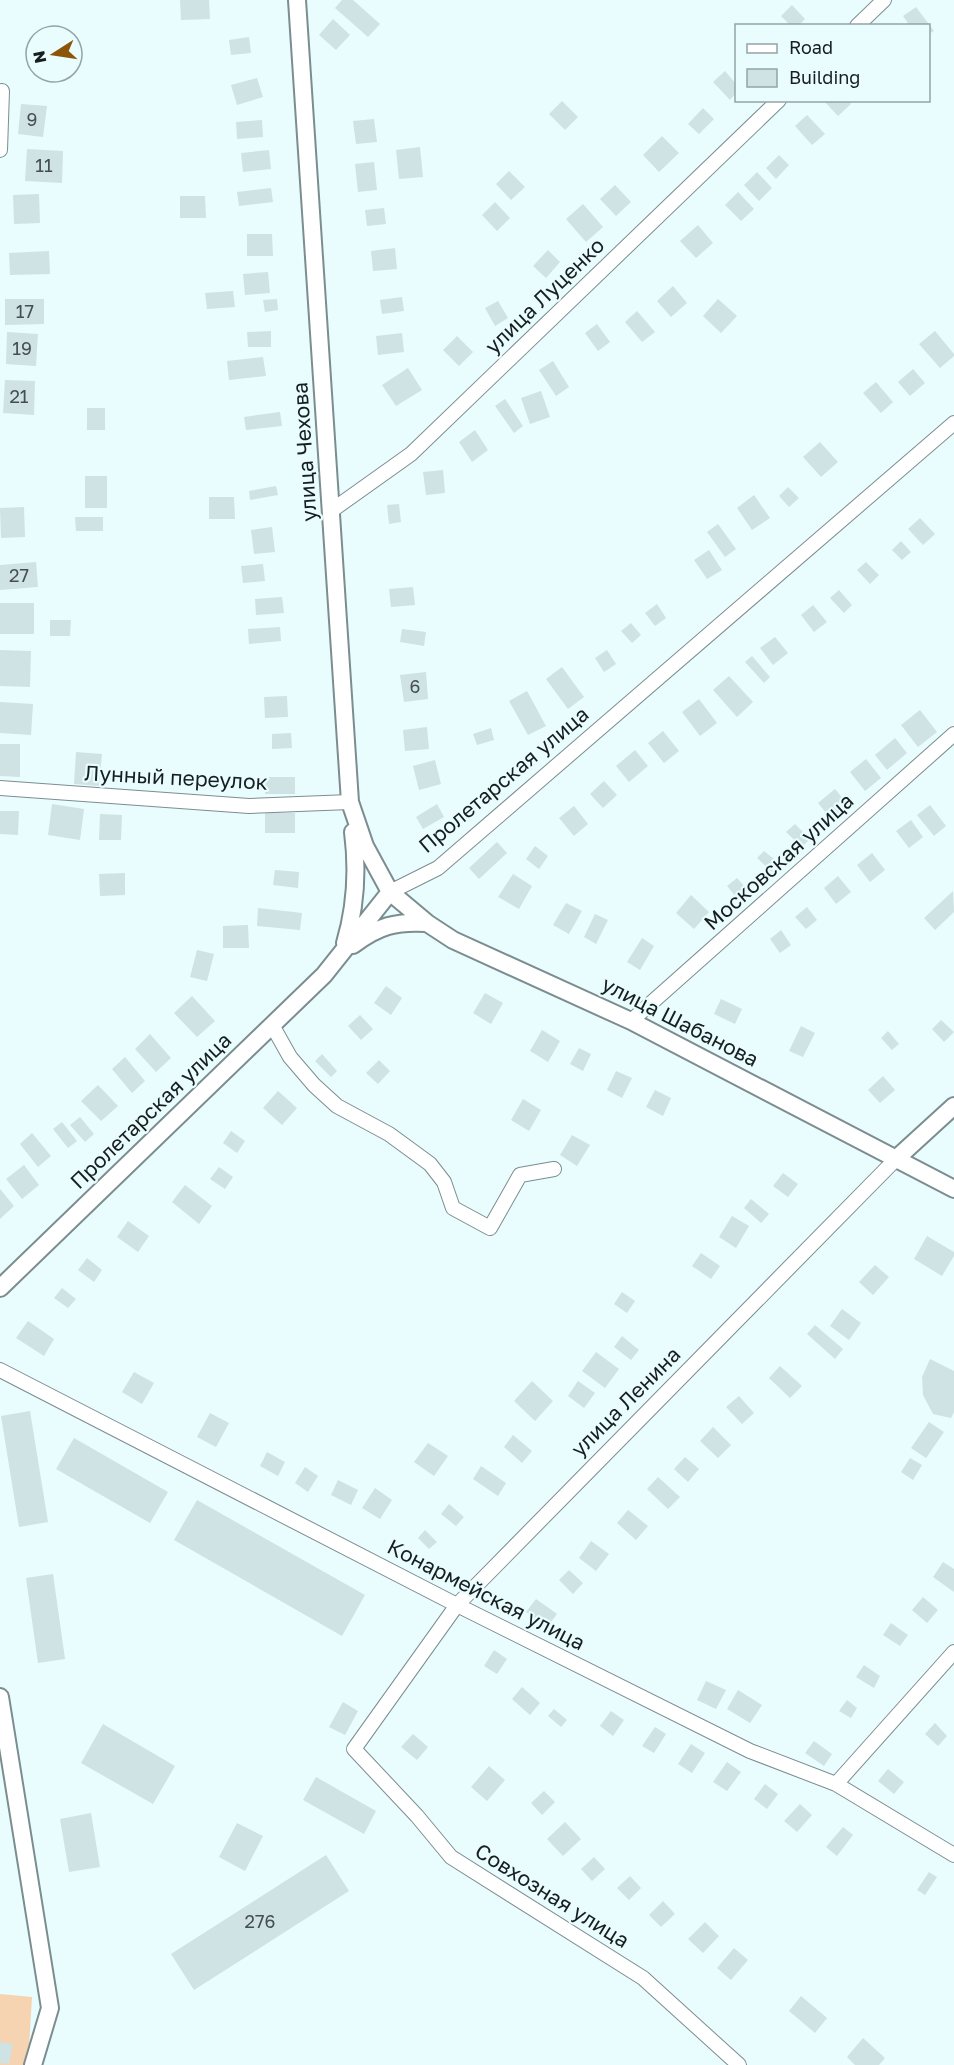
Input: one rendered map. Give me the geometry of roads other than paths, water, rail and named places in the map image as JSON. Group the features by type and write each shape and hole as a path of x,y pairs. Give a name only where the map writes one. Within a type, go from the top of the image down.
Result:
{"street":[{"name":"улица Чехова","path":"297,0 350,802 365,846 390,892"},
{"path":"859,24 884,0"},
{"path":"0,150 2,91"},
{"name":"улица Луценко","path":"331,511 411,454 777,102"},
{"name":"Пролетарская улица","path":"0,1288 341,956 390,892 438,868 954,423"},
{"name":"Московская улица","path":"632,1021 954,734"},
{"name":"Лунный переулок","path":"0,788 249,806 350,802"},
{"path":"341,956 352,917 356,882 350,802"},
{"name":"улица Шабанова","path":"390,892 427,923 453,940 632,1021 954,1189"},
{"path":"341,956 367,935 386,926 407,922 427,923"},
{"path":"272,1025 291,1057 314,1085 337,1106 389,1134 430,1164 444,1182 453,1208 490,1228 520,1175 554,1169"},
{"name":"улица Ленина","path":"354,1749 457,1605 897,1158 954,1106"},
{"name":"Конармейская улица","path":"0,1370 457,1605 750,1751 836,1784 954,1855"},
{"path":"836,1784 954,1652"},
{"path":"0,1697 50,2008 33,2065"},
{"name":"Совхозная улица","path":"354,1749 417,1816 451,1857 643,1978 739,2065"}]}
